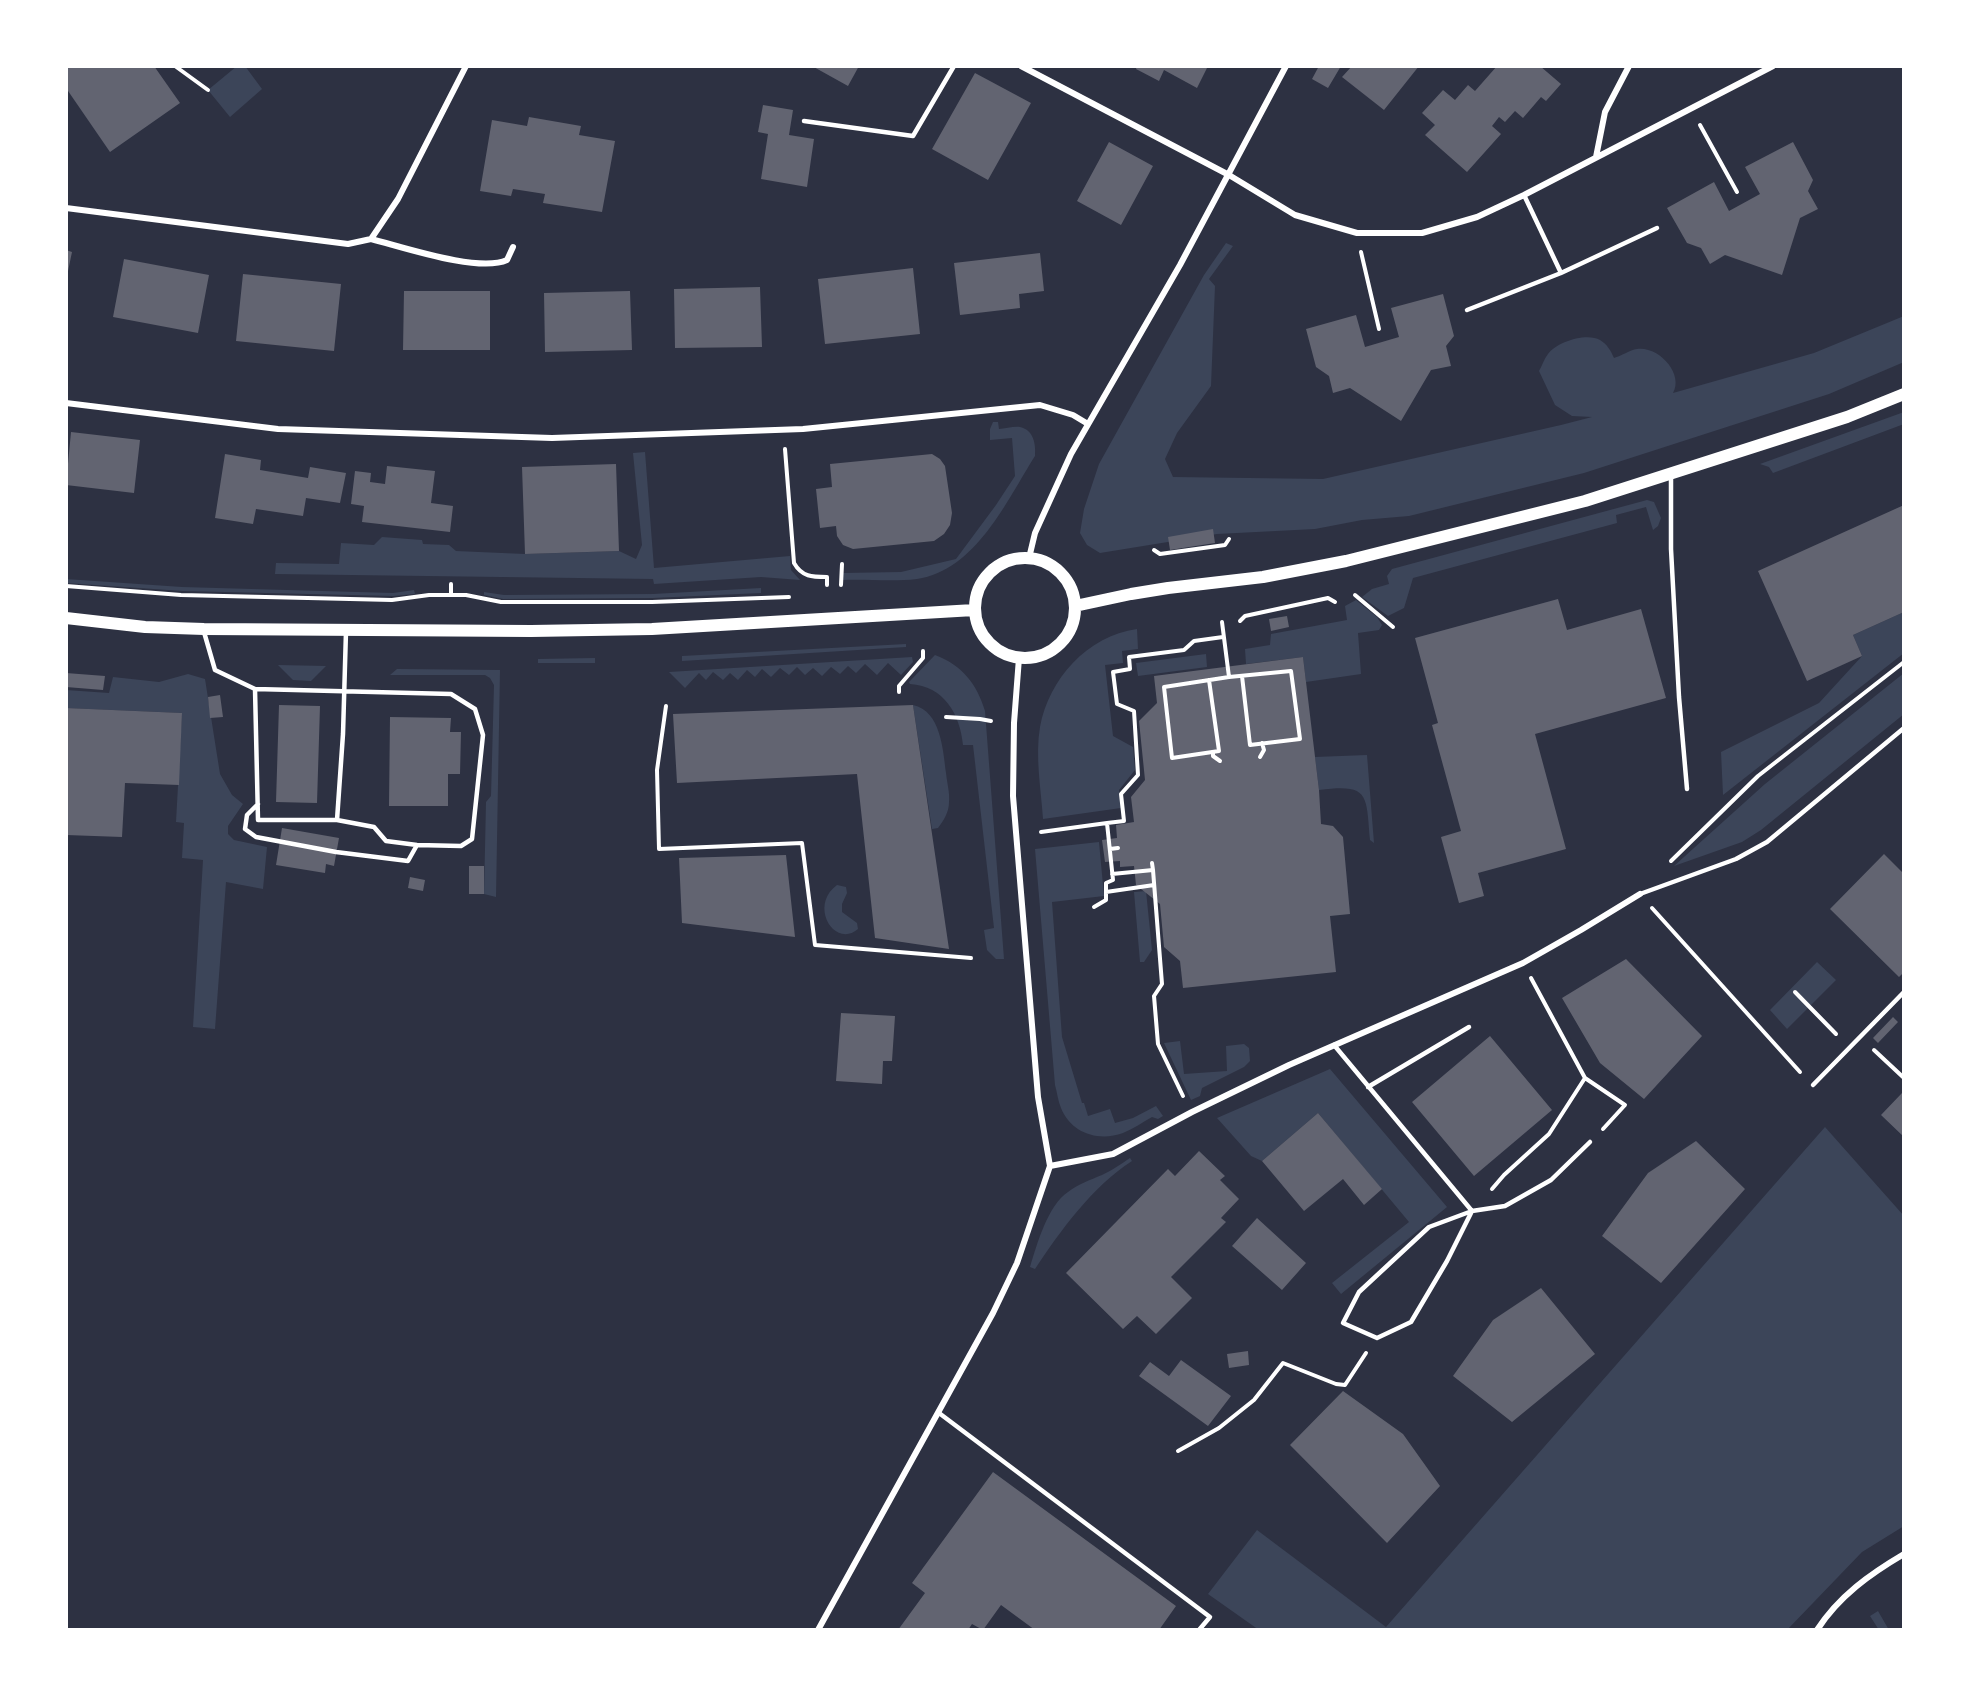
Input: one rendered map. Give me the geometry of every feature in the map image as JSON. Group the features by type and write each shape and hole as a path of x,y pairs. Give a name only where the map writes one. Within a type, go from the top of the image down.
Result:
{"main road":[{"path":"1075,606 1168,588 1263,578 1346,561 1585,501 1847,417 1904,394"},
{"path":"1014,558 1043,560 1056,568 1066,579 1075,606 1073,621 1066,637 1053,649 1037,656 1019,658 1002,653 988,642 979,628 974,610 981,583 1001,563 1014,558"},
{"path":"66,618 145,627 204,629 620,630 922,615 974,610"}],"street":[{"path":"371,239 398,199 466,66"},
{"path":"1021,66 1229,175 1294,215 1357,233 1422,233 1477,218 1773,66"},
{"path":"1029,558 1035,533 1071,454 1229,175 1286,66"},
{"path":"1596,157 1605,112 1629,66"},
{"path":"66,208 348,244 371,239 461,261 498,264 507,260 513,247"},
{"path":"66,404 290,429 552,438 783,430 1040,405 1073,415 1088,424"},
{"path":"819,1630 993,1313 1017,1263 1050,1166 1038,1096 1013,796 1014,723 1019,658"},
{"path":"1050,1166 1113,1154 1177,1120 1334,1045 1523,963 1640,894"},
{"path":"1817,1630 1840,1600 1882,1567 1904,1554"}],"lane":[{"path":"804,121 913,136 954,66"},
{"path":"1524,195 1561,273"},
{"path":"1467,309 1561,273 1657,228"},
{"path":"1671,473 1671,549 1679,697 1687,789"},
{"path":"204,629 215,670 255,689 452,694 475,708 483,735 472,839 461,846 417,845 386,841 374,827 337,820 258,820 255,689"},
{"path":"337,820 346,631"},
{"path":"1640,894 1736,859 1767,842 1904,728"},
{"path":"258,804 247,815 245,829 256,837 336,852 408,861 417,845"},
{"path":"1813,1085 1904,992"},
{"path":"1368,1088 1469,1027"},
{"path":"1334,1045 1472,1211"},
{"path":"1472,1211 1447,1262 1411,1322 1377,1338 1343,1323 1359,1292 1429,1227 1472,1211 1505,1206 1551,1180 1590,1142"},
{"path":"939,1413 1210,1617 1199,1630"}],"path":[{"path":"175,66 208,90"},
{"path":"1697,119 1737,192"},
{"path":"1359,245 1378,329"},
{"path":"783,430 794,563 799,572 808,577 827,577 827,585"},
{"path":"1154,550 1160,554 1225,544 1229,539"},
{"path":"841,585 842,564"},
{"path":"451,584 451,595"},
{"path":"66,586 181,595 392,600 429,595 451,595 513,602 652,602 783,595 794,598"},
{"path":"1355,595 1393,627"},
{"path":"1240,621 1245,616 1328,598 1335,602"},
{"path":"1222,622 1229,677"},
{"path":"1041,832 1124,821 1122,794 1138,775 1134,711 1117,704 1113,672 1130,669 1129,657 1184,650 1194,640 1223,637"},
{"path":"899,692 899,686 923,658 923,651"},
{"path":"1668,864 1758,776 1904,662"},
{"path":"1209,680 1219,751 1172,758 1164,687 1209,680 1229,677 1291,671 1300,739 1250,745 1242,676"},
{"path":"666,706 657,770 659,849 802,843 815,945 971,958"},
{"path":"946,717 991,722"},
{"path":"1260,757 1264,750 1262,743"},
{"path":"1212,752 1213,756 1220,761"},
{"path":"1094,907 1106,900 1106,883 1113,880 1107,824"},
{"path":"1110,849 1118,848"},
{"path":"1152,863 1162,984 1154,996 1156,1024 1158,1044 1185,1098 1169,1106 1177,1120"},
{"path":"1112,874 1153,870"},
{"path":"1106,892 1154,885"},
{"path":"1661,920 1813,1085"},
{"path":"1536,986 1585,1078 1625,1105 1590,1142"},
{"path":"1795,992 1850,1047"},
{"path":"1860,1037 1904,1078"},
{"path":"1472,1211 1504,1175 1549,1134 1585,1078"},
{"path":"1178,1451 1219,1428 1254,1400 1283,1363 1336,1384 1345,1385 1377,1338"}],"shaded area":[{"path":"237,66 245,66 262,89 230,117 208,90"},
{"path":"1226,243 1233,246 1209,279 1215,286 1211,386 1177,433 1165,459 1173,477 1323,479 1592,417 1572,416 1555,405 1539,371 1552,350 1565,342 1580,338 1600,340 1609,348 1614,358 1637,349 1653,352 1661,357 1672,370 1676,386 1673,393 1814,353 1904,316 1904,362 1829,394 1584,473 1409,516 1362,520 1315,529 1217,534 1100,553 1087,545 1080,533 1084,509 1099,464 1204,275"},
{"path":"1904,412 1904,424 1773,473 1769,467 1760,464"},
{"path":"993,422 998,422 999,429 1018,427 1028,431 1034,443 1035,456 1000,513 973,548 938,573 917,579 843,580 843,573 901,572 956,559 1015,476 1012,438 990,440 990,429"},
{"path":"645,452 654,568 790,556 791,570 800,580 761,577 654,584 653,579 275,574 276,563 339,564 341,543 374,545 382,537 422,540 423,544 449,545 456,551 525,554 619,551 636,559 642,545 633,453"},
{"path":"1647,500 1654,502 1661,518 1658,526 1653,530 1646,507 1616,515 1617,523 1413,578 1404,608 1388,616 1362,597 1372,589 1389,584 1387,576 1392,569"},
{"path":"66,579 182,587 393,593 414,590 415,594 393,596 182,591 66,583"},
{"path":"761,588 761,593 653,598 503,599 484,595 484,592 504,595 653,594"},
{"path":"1356,600 1377,617 1382,625 1379,630 1358,633 1361,674 1306,682 1303,657 1246,664 1245,649 1270,645 1271,634 1347,620 1345,606"},
{"path":"1904,612 1904,653 1723,795 1721,752 1819,703 1862,656 1853,635"},
{"path":"1137,629 1138,649 1122,651 1123,663 1105,665 1113,736 1133,747 1135,770 1119,790 1121,808 1043,819 1038,761 1039,738 1045,709 1052,692 1061,677 1087,650 1119,633"},
{"path":"906,644 906,647 682,661 682,656"},
{"path":"1206,654 1207,667 1138,676 1136,663"},
{"path":"935,655 961,670 978,692 985,711 1004,959 996,959 987,950 984,930 994,928 973,745 963,745 954,713 941,696 932,690 909,682"},
{"path":"912,657 913,662 901,675 888,663 877,675 865,664 856,673 848,666 840,674 831,667 822,676 813,668 805,675 797,667 789,675 780,668 771,677 762,669 755,677 747,670 738,680 730,673 723,680 713,672 706,680 699,673 685,688 669,672"},
{"path":"595,658 595,663 538,663 538,659"},
{"path":"278,665 326,666 311,681 293,680"},
{"path":"397,669 500,670 496,897 484,894 486,802 491,796 494,685 485,675 390,675"},
{"path":"1904,673 1904,714 1761,830 1742,842 1674,866 1765,784"},
{"path":"188,674 205,679 220,774 232,795 243,804 228,826 228,834 234,840 267,847 263,889 226,882 215,1029 193,1027 203,860 182,858 184,823 176,822 182,713 66,708 66,690 109,693 113,677 159,682"},
{"path":"913,705 930,715 942,743 949,806 938,828 932,829"},
{"path":"1367,755 1374,843 1370,840 1368,812 1362,796 1348,789 1319,790 1315,757"},
{"path":"1099,842 1104,896 1052,902 1062,1037 1088,1116 1110,1109 1115,1123 1133,1118 1156,1106 1163,1116 1158,1119 1152,1117 1114,1136 1095,1136 1078,1129 1066,1117 1058,1099 1035,849"},
{"path":"837,885 846,887 847,893 842,904 842,912 857,923 858,929 849,934 841,934 834,929 825,913 825,904 829,894"},
{"path":"1146,891 1152,950 1144,962 1140,962 1134,892"},
{"path":"1817,962 1836,980 1787,1029 1770,1010"},
{"path":"1180,1041 1184,1074 1227,1071 1226,1046 1244,1044 1249,1048 1250,1061 1244,1067 1202,1088 1200,1096 1191,1100 1164,1043"},
{"path":"1330,1069 1447,1207 1341,1294 1332,1283 1409,1222 1318,1113 1262,1161 1251,1156 1217,1118"},
{"path":"1825,1127 1904,1216 1904,1526 1862,1552 1787,1630 1259,1630 1208,1594 1257,1530 1386,1627"},
{"path":"1130,1158 1132,1161 1104,1183 1078,1210 1035,1269 1030,1267 1044,1226 1061,1198 1084,1182"},
{"path":"1878,1611 1889,1630 1879,1630 1870,1616"}],"building":[{"path":"66,66 154,66 180,103 110,152 66,88"},
{"path":"812,66 859,66 848,86"},
{"path":"1137,66 1208,66 1197,88 1164,70 1159,81 1136,69"},
{"path":"1319,66 1341,66 1328,88 1312,79"},
{"path":"1352,66 1419,66 1384,110 1342,77"},
{"path":"1497,66 1540,66 1561,84 1546,101 1541,97 1523,118 1515,111 1505,122 1499,117 1492,126 1501,134 1467,172 1425,135 1435,125 1422,113 1443,90 1455,100 1468,85 1475,91"},
{"path":"975,73 1031,103 988,180 932,149"},
{"path":"763,105 793,110 789,135 814,139 807,187 761,179 768,134 758,132"},
{"path":"529,117 581,126 579,135 615,141 602,212 543,203 545,194 513,189 511,196 480,191 492,120 527,126"},
{"path":"1109,142 1153,166 1121,225 1077,201"},
{"path":"1793,142 1813,180 1808,191 1818,209 1800,218 1782,275 1725,255 1710,264 1701,248 1687,243 1667,208 1714,182 1729,211 1760,194 1745,167"},
{"path":"66,250 72,252 67,276 66,276"},
{"path":"1040,253 1044,291 1019,294 1020,308 960,315 954,263"},
{"path":"124,259 209,275 198,333 113,317"},
{"path":"913,268 920,334 825,344 818,279"},
{"path":"243,274 341,284 334,351 236,341"},
{"path":"760,287 762,347 675,348 674,289"},
{"path":"404,291 490,291 490,350 403,350"},
{"path":"630,291 632,350 545,352 544,293"},
{"path":"1443,294 1454,336 1446,346 1451,366 1431,370 1401,421 1350,388 1333,393 1329,376 1316,367 1306,329 1356,315 1365,347 1399,337 1391,308"},
{"path":"71,432 140,440 134,493 66,485"},
{"path":"225,454 261,460 260,470 308,478 310,467 346,473 340,503 306,498 303,516 256,509 253,524 215,518"},
{"path":"932,454 945,466 952,513 950,525 944,534 934,541 853,549 843,545 837,536 836,526 820,528 816,489 832,487 830,464"},
{"path":"616,464 619,551 525,554 522,467"},
{"path":"387,466 435,471 431,503 453,506 450,532 362,522 364,506 351,504 355,471 371,473 370,482 385,484"},
{"path":"1904,505 1904,612 1853,635 1862,656 1807,681 1758,571"},
{"path":"1213,529 1215,543 1170,550 1168,537"},
{"path":"1558,599 1567,630 1641,609 1666,698 1535,734 1566,849 1478,873 1484,896 1459,903 1441,837 1461,831 1432,725 1438,723 1415,638"},
{"path":"1287,616 1289,627 1271,631 1269,619"},
{"path":"1303,657 1321,824 1333,826 1343,837 1350,914 1330,916 1336,972 1183,988 1180,961 1164,947 1160,904 1136,885 1134,866 1120,867 1120,861 1105,862 1102,840 1117,838 1116,825 1134,822 1131,797 1145,780 1139,721 1157,703 1154,676"},
{"path":"66,673 105,676 103,690 66,687"},
{"path":"220,695 223,717 210,718 208,697"},
{"path":"279,705 320,706 317,803 276,802"},
{"path":"913,705 949,949 875,938 857,774 677,783 673,714"},
{"path":"66,708 182,713 179,785 125,783 122,837 66,835"},
{"path":"390,717 451,718 450,732 461,732 460,774 448,774 448,806 389,806"},
{"path":"282,828 339,838 334,866 326,864 325,873 276,865"},
{"path":"1884,854 1904,874 1904,972 1899,977 1830,909"},
{"path":"786,855 795,937 682,923 679,858"},
{"path":"469,866 484,866 484,894 469,894"},
{"path":"410,877 425,880 423,891 408,888"},
{"path":"1626,959 1702,1036 1644,1099 1600,1063 1562,998"},
{"path":"841,1013 895,1016 892,1061 883,1061 882,1084 836,1081"},
{"path":"1893,1017 1898,1022 1878,1043 1873,1038"},
{"path":"1490,1036 1552,1110 1474,1176 1412,1102"},
{"path":"1902,1093 1904,1094 1904,1137 1881,1115"},
{"path":"1318,1113 1382,1189 1364,1205 1343,1179 1304,1211 1262,1161"},
{"path":"1696,1141 1745,1189 1661,1283 1602,1236 1648,1173"},
{"path":"1199,1151 1225,1176 1220,1180 1239,1199 1221,1218 1226,1222 1171,1277 1192,1298 1156,1334 1137,1316 1123,1329 1066,1273 1168,1169 1175,1176"},
{"path":"1257,1218 1306,1263 1282,1290 1232,1246"},
{"path":"1541,1288 1595,1354 1512,1422 1453,1376 1493,1320"},
{"path":"1248,1351 1249,1365 1229,1368 1227,1354"},
{"path":"1181,1360 1231,1396 1208,1426 1139,1376 1150,1362 1169,1376"},
{"path":"1343,1391 1403,1434 1440,1486 1387,1543 1290,1445"},
{"path":"993,1472 1176,1606 1159,1630 1035,1630 1001,1605 983,1630 972,1624 968,1630 898,1630 925,1593 912,1583"}]}
